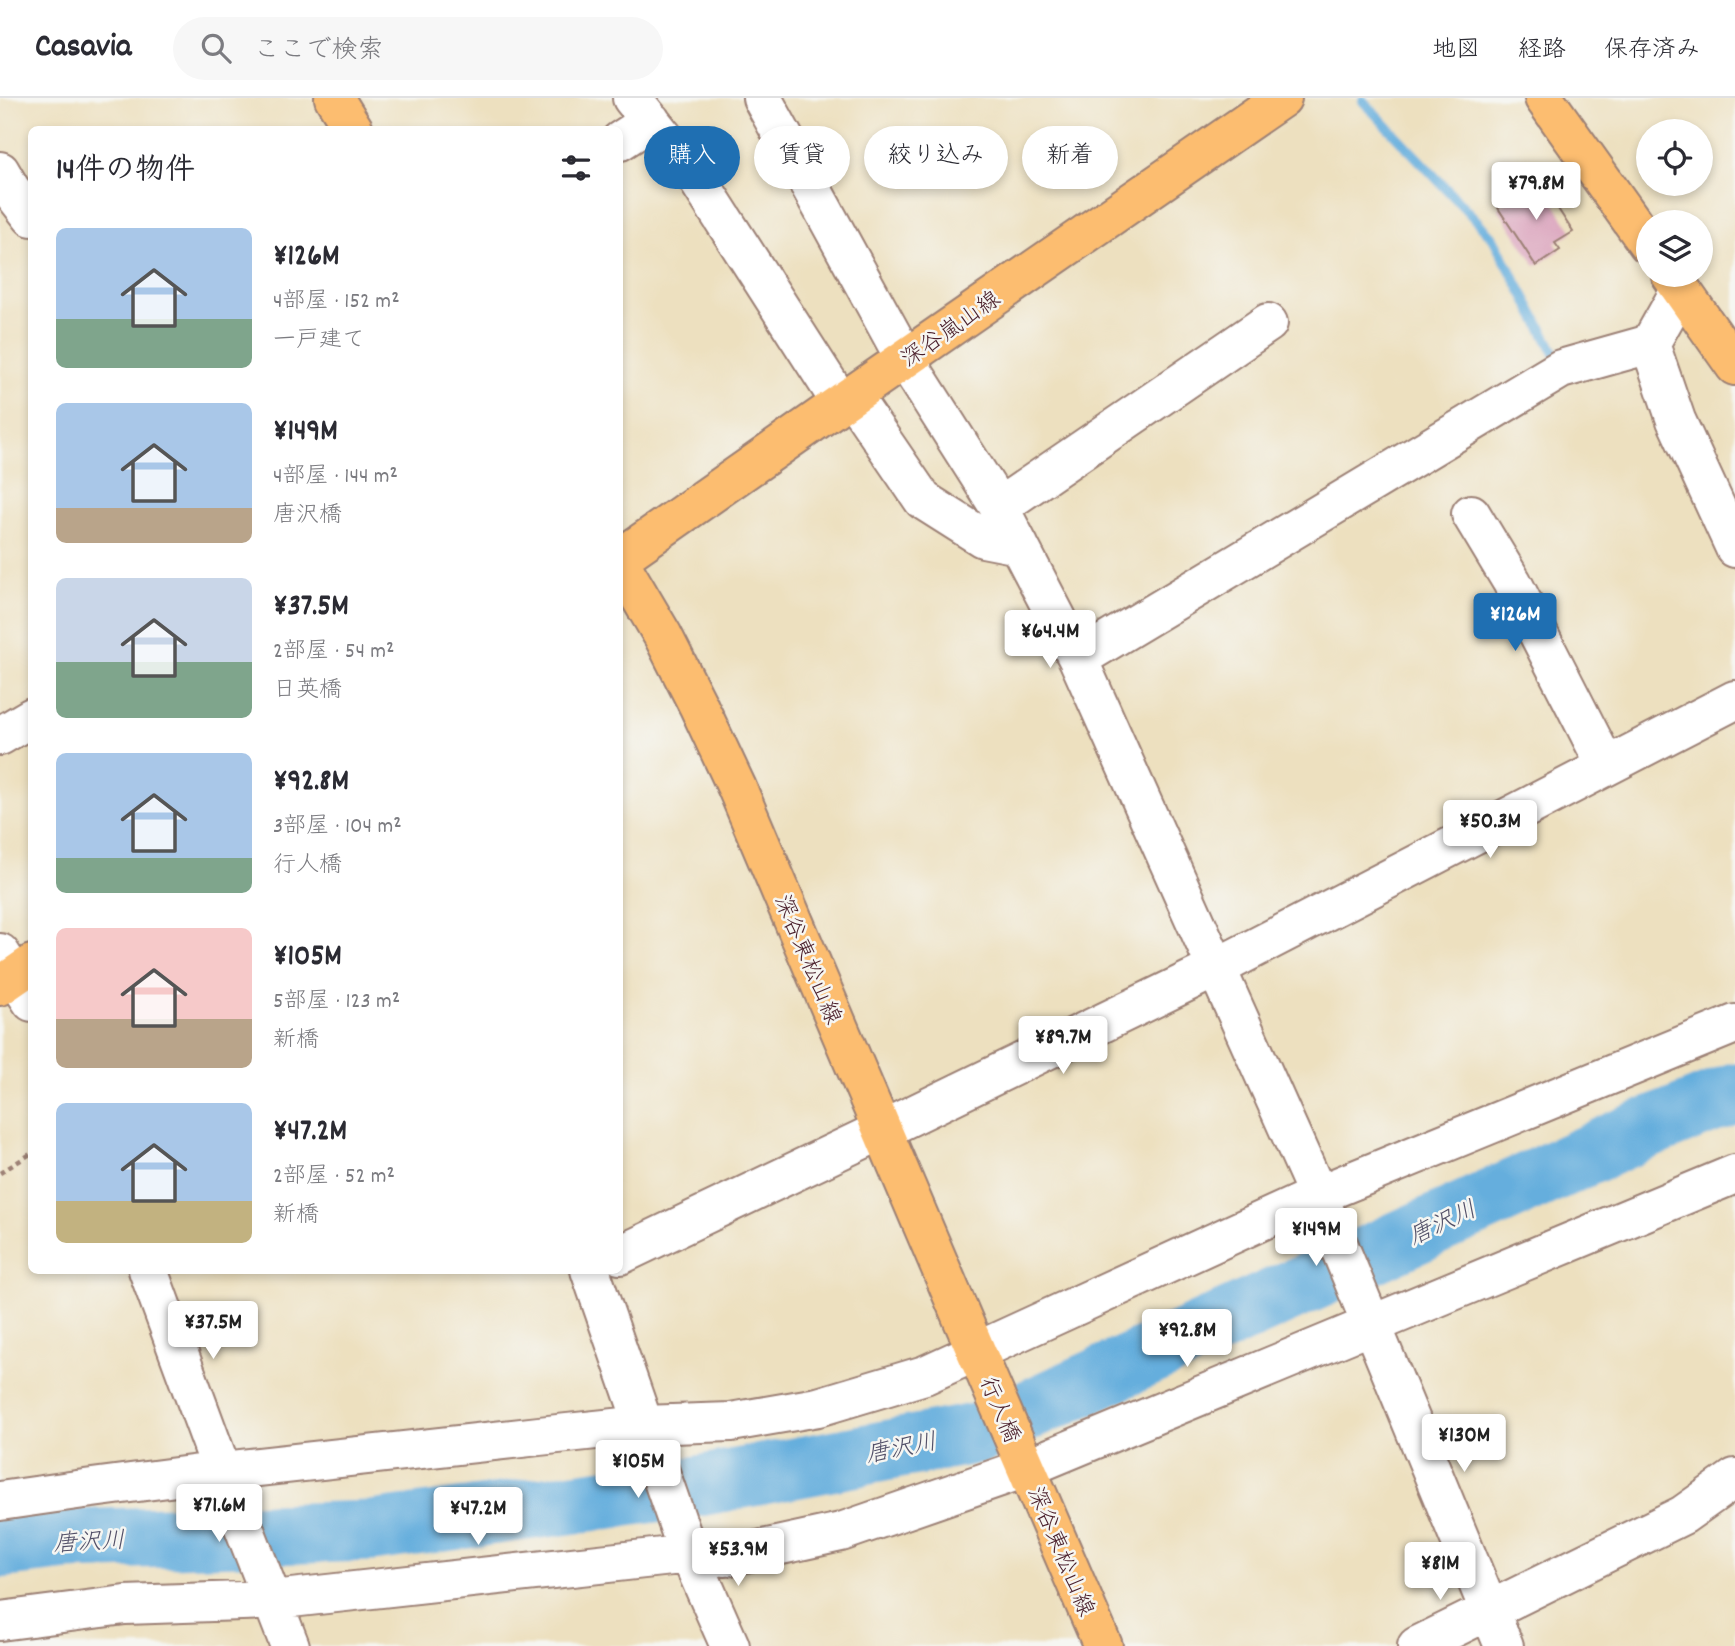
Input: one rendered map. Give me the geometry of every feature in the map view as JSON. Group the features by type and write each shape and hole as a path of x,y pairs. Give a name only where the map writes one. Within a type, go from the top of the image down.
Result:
{"main road":[{"path":"334,98 352,126"},
{"name":"深谷嵐山線","path":"623,559 847,399 1282,98"},
{"path":"1544,98 1636,227"},
{"path":"1680,287 1735,366"},
{"name":"深谷東松山線","path":"623,566 663,636 737,788 978,1357"},
{"name":"行人橋","path":"978,1357 1023,1462"},
{"name":"深谷東松山線","path":"1023,1462 1103,1646"}],"street":[{"path":"762,98 905,359 999,507 1078,659 1321,1200 1504,1646"},
{"path":"640,113 698,180 847,399 923,500 983,538 1019,545"},
{"path":"0,172 28,212"},
{"path":"1674,287 1650,344 1676,420 1735,548"},
{"path":"999,507 1268,323"},
{"path":"1078,659 1561,369 1650,344"},
{"path":"1471,514 1512,582 1606,766"},
{"path":"623,1254 1217,967 1735,700"},
{"path":"0,736 28,719"},
{"path":"0,1501 77,1490 224,1478 731,1422 818,1407 978,1357 1321,1200 1735,1024"},
{"path":"0,1621 125,1605 688,1549 726,1557 841,1532 1023,1462 1368,1316 1735,1174"},
{"path":"149,1274 224,1478 290,1646"},
{"path":"591,1274 688,1549 730,1646"},
{"path":"1417,1646 1683,1515 1735,1478"},
{"path":"1683,1515 1735,1502"}],"path":[{"path":"0,1173 28,1156"}],"building":[{"path":"1540,181 1573,232 1555,243 1560,250 1536,266 1498,208"}],"waterway":[{"path":"1363,101 1493,238 1558,359"},
{"name":"唐沢川","path":"0,1548 68,1540 372,1531 699,1486 979,1433 1632,1135 1735,1093"}]}
